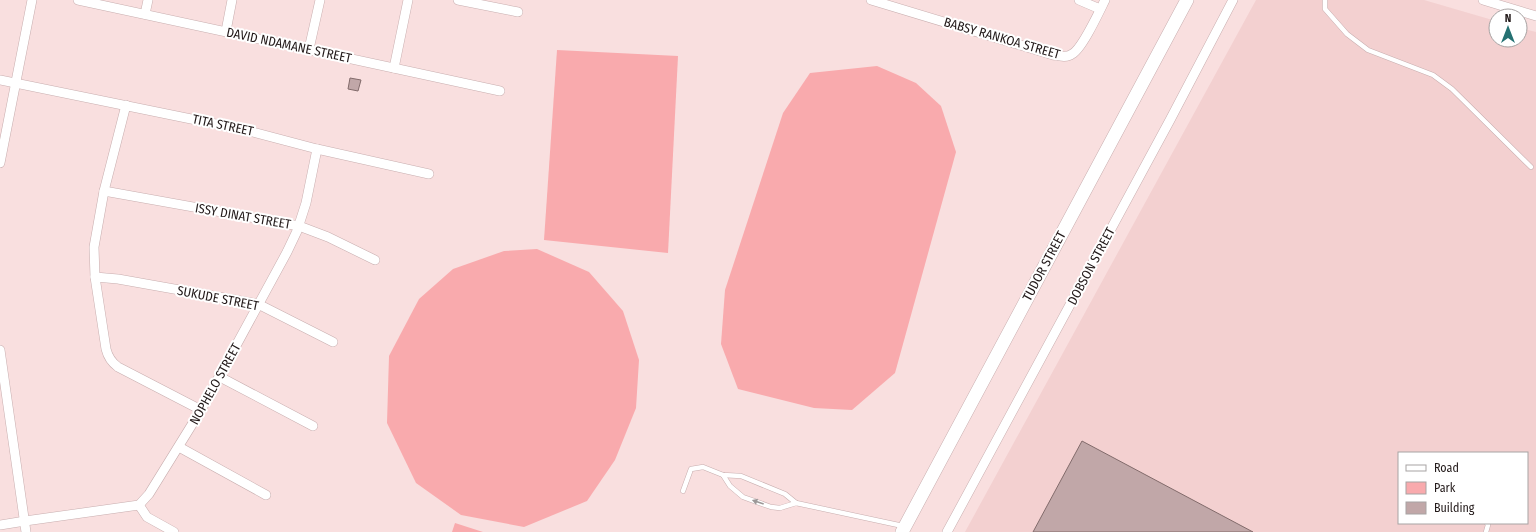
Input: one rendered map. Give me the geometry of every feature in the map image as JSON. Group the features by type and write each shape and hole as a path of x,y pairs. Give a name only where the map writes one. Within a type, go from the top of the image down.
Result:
{"street":[{"path":"0,163 32,0"},
{"name":"DAVID NDAMANE STREET","path":"78,0 500,91"},
{"path":"146,14 148,0"},
{"path":"226,31 232,0"},
{"path":"309,49 320,0"},
{"path":"394,68 408,0"},
{"path":"458,0 518,12"},
{"name":"BABSY RANKOA STREET","path":"871,0 1063,57 1072,55 1079,48 1105,0"},
{"path":"1079,0 1100,9"},
{"name":"TUDOR STREET","path":"904,529 1187,0"},
{"name":"DOBSON STREET","path":"947,532 1233,0"},
{"path":"1483,0 1536,16"},
{"name":"TITA STREET","path":"0,80 245,130 318,149 429,174"},
{"path":"126,105 104,190 94,247 95,277 104,341 108,357 112,363 201,410"},
{"name":"NOPHELO STREET","path":"138,505 150,494 201,410 287,252 299,226 306,203 318,149"},
{"name":"ISSY DINAT STREET","path":"104,190 299,226 328,237 375,260"},
{"name":"SUKUDE STREET","path":"95,277 258,304 333,342"},
{"path":"0,350 26,532"},
{"path":"220,377 313,426"},
{"path":"179,447 266,495"},
{"path":"0,526 138,505 147,517 174,532"}],"lane":[{"path":"1325,0 1325,9 1347,34 1368,50 1433,75 1452,89 1531,167"},
{"path":"683,491 690,469 703,467 723,475 741,476 785,494 796,504"},
{"path":"723,475 730,486 743,497 771,507 780,508 796,504 904,529"}],"shaded area":[{"path":"1256,0 1424,0 1488,19 1488,48 1528,48 1528,30 1536,32 1536,532 965,532"}],"green space":[{"path":"557,50 678,56 668,253 544,240"},
{"path":"877,66 916,83 941,106 956,152 895,373 852,410 814,408 738,389 721,344 725,290 783,113 810,73"},
{"path":"537,249 589,272 623,311 639,360 636,408 615,460 587,501 524,527 461,515 416,483 387,423 389,356 419,299 453,269 504,251"},
{"path":"455,523 483,532 452,532"}],"building":[{"path":"350,78 361,80 358,91 348,89"},
{"path":"1082,441 1253,532 1033,532"}]}
